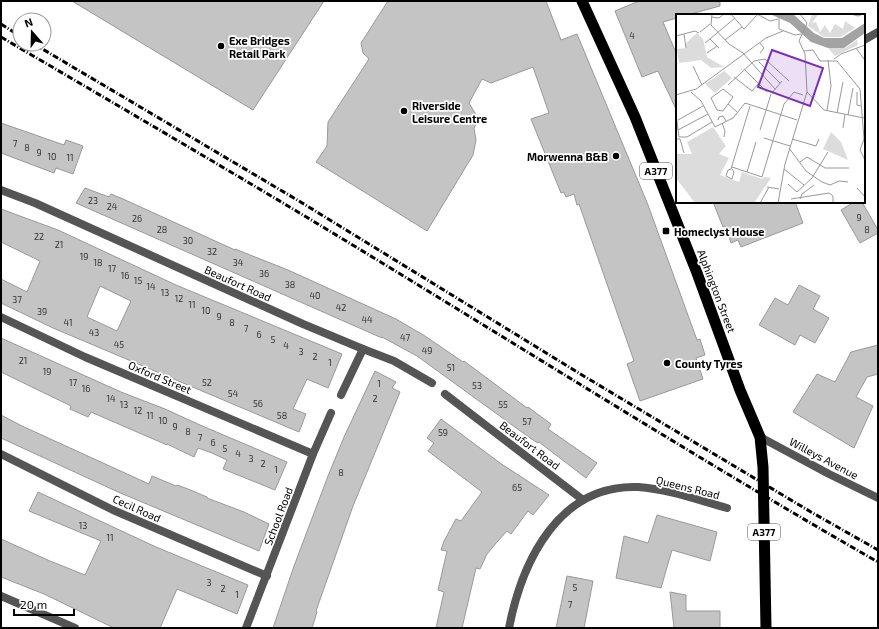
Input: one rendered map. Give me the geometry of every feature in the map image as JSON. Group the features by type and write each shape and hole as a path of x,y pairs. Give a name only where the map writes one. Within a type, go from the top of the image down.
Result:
{"highway":[{"name":"Alphington Street","path":"582,1 635,117 697,273 740,390 760,437"},
{"name":"A377","path":"760,437 763,467 766,628"}],"street":[{"path":"865,39 878,32"},
{"name":"Beaufort Road","path":"1,190 190,274 400,364 432,383"},
{"name":"Oxford Street","path":"1,317 85,357 313,454"},
{"path":"341,395 363,349"},
{"name":"Beaufort Road","path":"445,394 583,500"},
{"name":"School Road","path":"246,628 313,454 331,413"},
{"name":"Willeys Avenue","path":"760,437 878,498"},
{"name":"Cecil Road","path":"1,454 113,510 267,576"},
{"name":"Queens Road","path":"509,628 517,594 533,553 548,532 563,515 583,500 615,489 637,487 660,490 727,508"},
{"path":"1,596 75,628"}],"building":[{"name":"Exe Bridges Retail Park","path":"72,1 324,1 253,110"},
{"path":"388,1 546,1 561,40 577,34 648,205 697,340 700,339 705,355 696,358 703,379 640,401 627,364 634,361 579,204 577,205 574,194 566,197 564,192 561,193 531,119 549,113 533,67 491,83 482,79 469,103 479,120 474,128 476,140 473,155 427,231 316,162 327,146 328,122 369,59 363,53 361,43"},
{"path":"639,1 720,1 720,6 691,14 676,14 676,18 663,22 676,53 676,109 658,71 642,77 615,11"},
{"path":"1,123 64,145 66,140 83,146 73,174 56,168 54,173 1,153"},
{"path":"85,188 109,197 111,194 123,199 235,250 288,270 396,319 425,336 463,362 464,361 551,424 548,429 597,463 586,478 539,442 538,443 530,438 417,356 382,337 76,203"},
{"path":"713,203 795,203 803,223 741,247 738,240 731,243 725,226 723,227"},
{"path":"852,203 863,203 878,230 878,233 860,243 841,210"},
{"path":"1,209 58,230 176,285 342,354 328,388 307,379 293,409 306,414 299,432 53,328 1,303 1,279 27,292 40,261 1,242","holes":["100,286 131,301 117,331 87,317"]},
{"path":"799,285 820,296 813,309 829,318 815,343 800,335 795,345 759,325 775,298 788,305"},
{"path":"1,338 121,392 165,409 287,462 275,490 223,469 227,460 212,453 198,448 194,457 91,412 88,417 70,409 71,406 1,372"},
{"path":"878,345 878,374 867,377 856,397 873,406 854,448 793,412 817,374 835,382 851,352"},
{"path":"375,371 396,382 392,388 400,392 353,506 316,611 317,612 312,628 273,628 294,566 328,476 344,437"},
{"path":"1,415 149,484 152,476 176,486 177,485 188,489 269,524 259,551 118,492 1,438"},
{"path":"441,419 500,463 549,495 533,515 528,511 511,534 507,531 487,554 480,569 476,568 462,628 436,628 444,592 438,590 447,551 441,550 444,541 456,519 461,521 482,492 428,451 434,443 427,438"},
{"path":"38,492 156,547 248,585 237,614 177,589 160,628 114,628 44,594 1,577 1,539 85,575 101,541 29,511"},
{"path":"657,515 717,532 710,561 672,550 661,588 616,578 624,536 648,543"},
{"path":"567,576 593,581 584,628 556,628"},
{"path":"670,592 686,595 686,611 720,611 720,628 674,628"}],"railway":[{"path":"1,24 12,31"},
{"path":"1,37 293,209 657,432 878,562"},
{"path":"48,52 299,201 582,375 811,512 878,550"}],"place":[{"name":"Exe Bridges Retail Park","path":"221,46"},
{"name":"Riverside Leisure Centre","path":"404,111"},
{"name":"Morwenna B&B","path":"616,156"},
{"name":"Homeclyst House","path":"666,231"},
{"name":"County Tyres","path":"667,363"}]}
